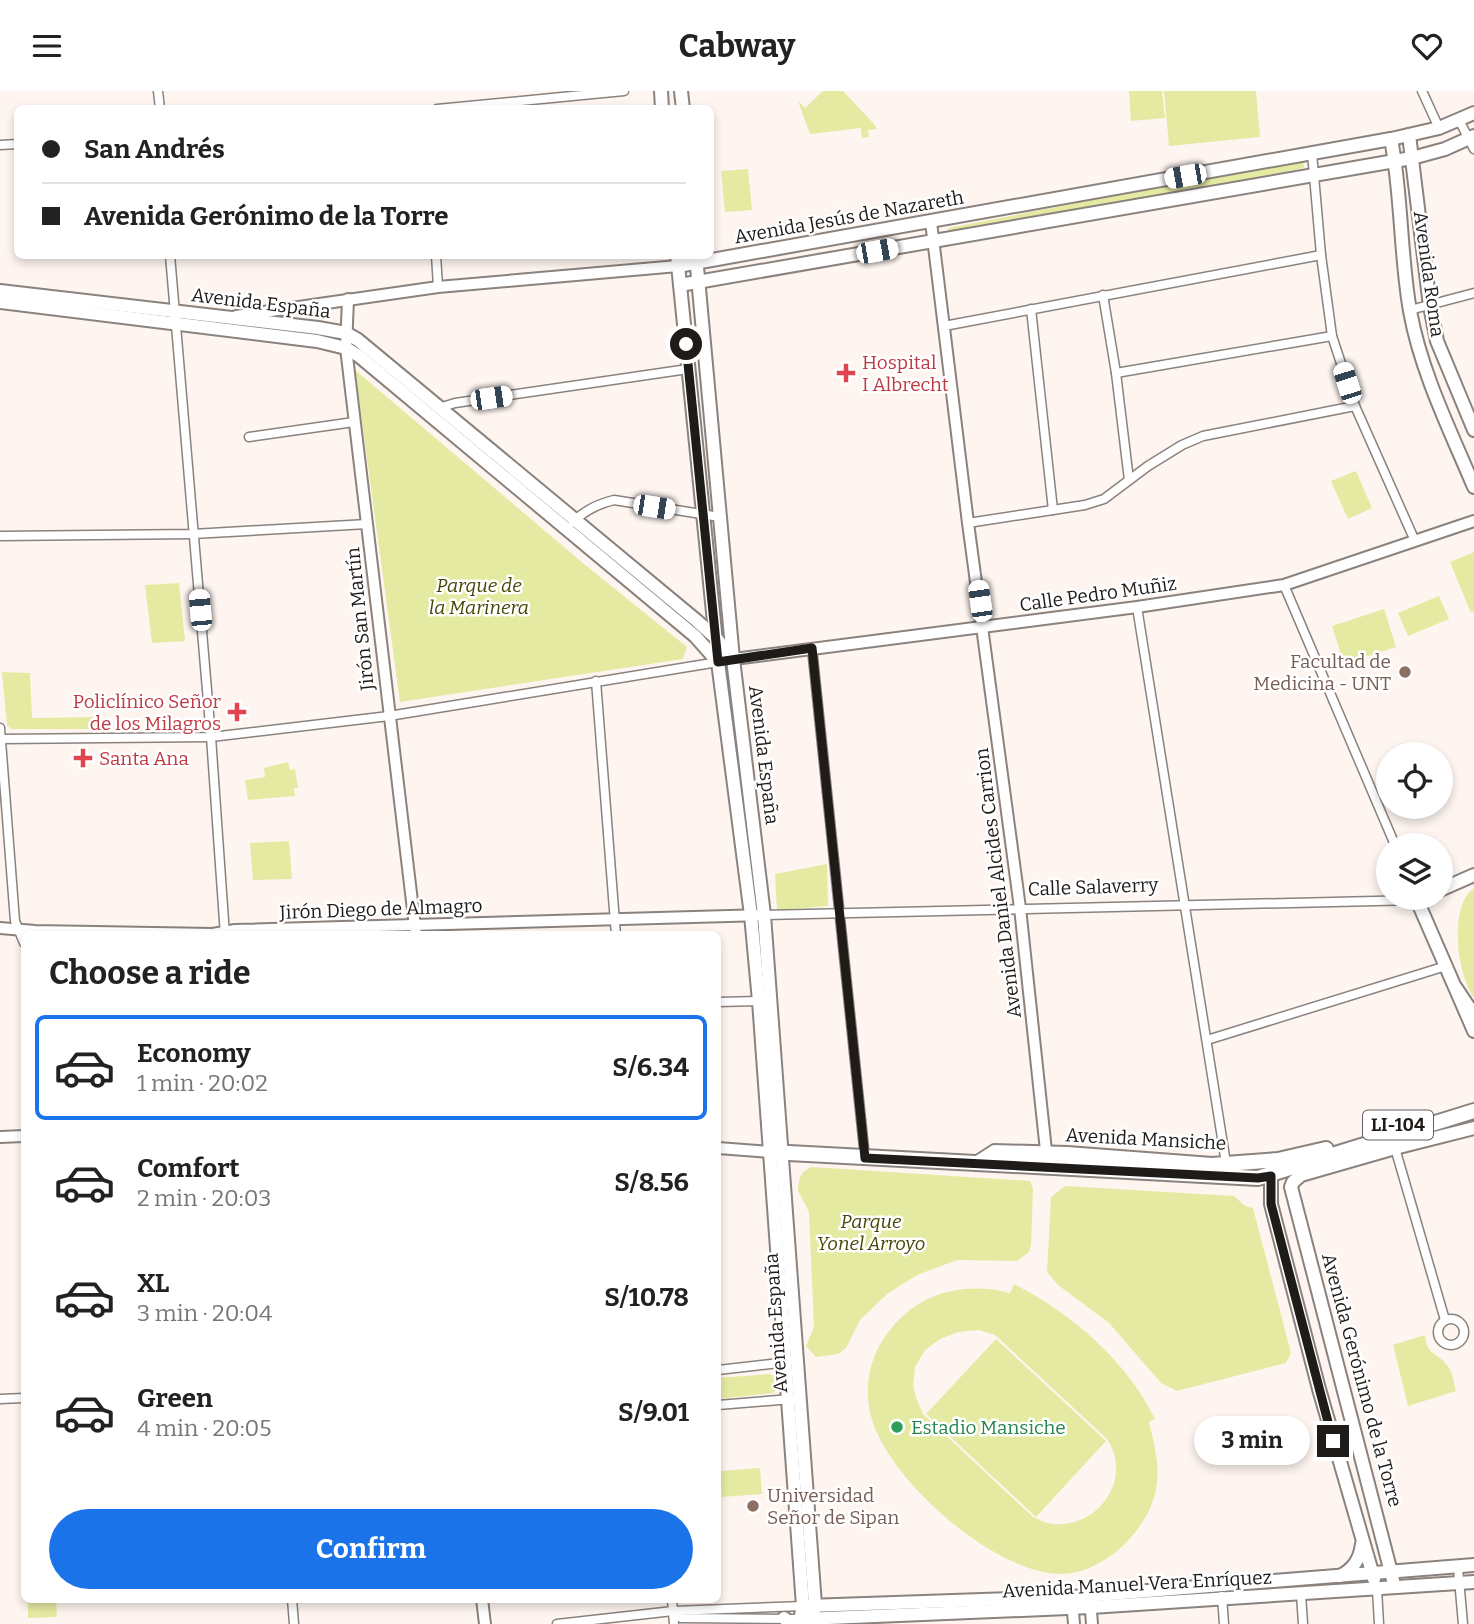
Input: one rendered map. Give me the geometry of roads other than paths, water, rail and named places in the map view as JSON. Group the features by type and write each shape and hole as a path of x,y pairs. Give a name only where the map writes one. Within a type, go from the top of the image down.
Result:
{"highway":[{"name":"Avenida Mansiche","path":"776,1152 978,1163 995,1152 1047,1160 1258,1178 1271,1176 1474,1100"},
{"name":"Avenida Mansiche","path":"1047,1160 1212,1165 1278,1160 1325,1154 1474,1111"}],"main road":[{"name":"Avenida Jesús de Nazareth","path":"714,256 931,222 1391,139 1439,128 1474,113"},
{"name":"Avenida Roma","path":"1409,135 1430,306 1437,341 1474,431"},
{"name":"Avenida Roma","path":"1391,139 1410,310 1418,345 1474,488"},
{"name":"Avenida Jesús de Nazareth","path":"680,285 1412,158 1472,142"},
{"name":"Avenida Jesús de Nazareth","path":"678,261 696,259"},
{"path":"696,259 733,659"},
{"path":"678,261 718,662"},
{"name":"Avenida España","path":"0,291 317,341 346,348 716,638 733,659 758,915 809,1605 800,1621"},
{"name":"Avenida España","path":"0,302 175,319 223,317 346,333 439,408 695,636 718,662 758,915 760,1001 776,1152"},
{"path":"698,468 715,467"},
{"path":"1453,884 1474,875"},
{"path":"1423,910 1474,1031"},
{"path":"1456,988 1474,1015"},
{"path":"1395,1147 1474,1128"},
{"name":"Avenida Gerónimo de la Torre","path":"1394,1588 1291,1187 1301,1175 1395,1147"},
{"path":"1278,1160 1271,1176 1271,1204 1319,1389 1377,1589"},
{"path":"1340,1576 1355,1564 1362,1543"},
{"name":"Avenida Manuel Vera Enríquez","path":"800,1621 1222,1592 1340,1576 1474,1565"},
{"name":"Avenida Manuel Vera Enríquez","path":"1222,1592 1301,1594 1474,1582"},
{"name":"Avenida Manuel Vera Enríquez","path":"809,1605 915,1614"}],"street":[{"path":"469,105 565,93 624,91"},
{"path":"1422,91 1439,128"},
{"path":"1460,120 1472,142"},
{"path":"1312,153 1321,255 1332,336 1355,406 1415,541"},
{"name":"Avenida Daniel Alcides Carrion","path":"931,222 1020,908 1047,1160"},
{"path":"944,326 1321,255"},
{"path":"170,259 225,931"},
{"path":"436,259 438,287"},
{"name":"Avenida Jesús de Nazareth","path":"223,317 438,287 678,261"},
{"path":"1410,310 1474,293"},
{"path":"1103,295 1129,480"},
{"name":"Jirón San Martín","path":"348,299 346,348 415,930"},
{"path":"1031,309 1053,510"},
{"path":"1116,373 1332,336"},
{"path":"439,408 455,403 688,369"},
{"path":"968,523 1104,499 1182,445 1203,436 1355,406"},
{"path":"249,437 354,422"},
{"path":"571,525 599,503 614,500 720,517"},
{"name":"Calle Pedro Muñiz","path":"718,662 1284,585 1474,521"},
{"path":"0,536 193,534 368,524"},
{"path":"1284,585 1390,833"},
{"path":"1137,607 1226,1163"},
{"path":"812,648 865,1158"},
{"path":"1,739 211,737 389,716 718,662"},
{"path":"596,681 616,931"},
{"path":"0,728 15,921 21,935"},
{"name":"Calle Salaverry","path":"758,915 1376,899"},
{"name":"Jirón Diego de Almagro","path":"352,931 758,915"},
{"name":"Jirón Diego de Almagro","path":"0,928 91,931"},
{"path":"1207,1041 1446,965"},
{"path":"721,1002 760,1001"},
{"path":"0,1137 21,1136"},
{"path":"1395,1147 1445,1320"},
{"path":"721,1148 776,1152"},
{"path":"721,1370 791,1361"},
{"path":"0,1399 21,1398"},
{"path":"721,1405 794,1399"},
{"path":"1458,1568 1463,1624"},
{"path":"1377,1589 1379,1624"},
{"path":"1222,1592 1224,1624"},
{"path":"1301,1594 1303,1624"},
{"path":"1090,1601 1092,1624"},
{"path":"1072,1602 1074,1624"},
{"path":"292,1603 295,1624"},
{"path":"482,1603 485,1624"},
{"path":"672,1603 674,1624"},
{"path":"557,1624 673,1611 809,1605"},
{"path":"673,1611 681,1618 800,1621"}],"place":[{"name":"Hospital I Albrecht","path":"846,373"},
{"name":"Facultad de Medicina - UNT","path":"1405,672"},
{"name":"Policlínico Señor de los Milagros","path":"237,712"},
{"name":"Santa Ana","path":"83,758"},
{"name":"Estadio Mansiche","path":"897,1427"},
{"name":"Universidad Señor de Sipan","path":"753,1506"}],"park label":[{"name":"Parque de la Marinera","path":"479,596"},
{"name":"Parque Yonel Arroyo","path":"871,1232"}]}
